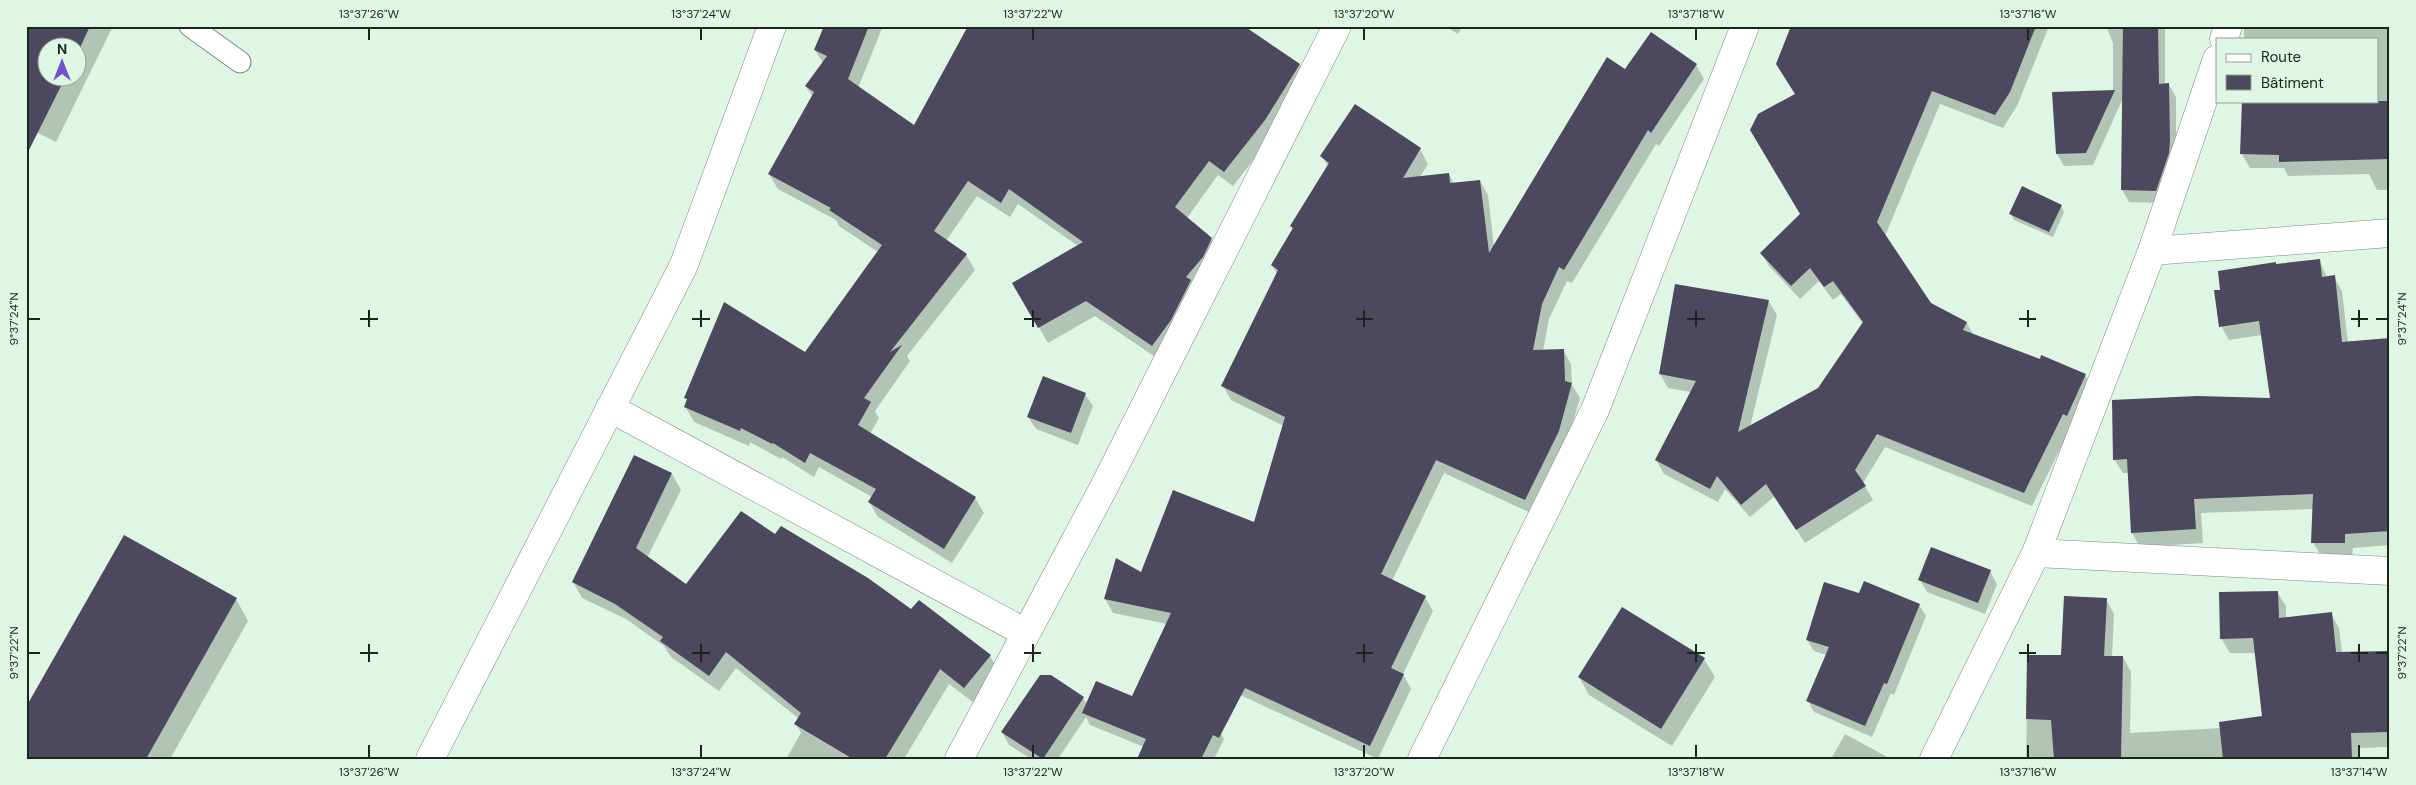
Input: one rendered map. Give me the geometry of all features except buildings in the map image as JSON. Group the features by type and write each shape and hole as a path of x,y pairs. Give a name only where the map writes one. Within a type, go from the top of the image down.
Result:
{"street":[{"path":"430,759 683,267 772,26"},
{"path":"959,759 1103,489 1337,26"},
{"path":"1422,759 1596,410 1745,26"},
{"path":"2224,38 2228,26"},
{"path":"1934,759 2036,553 2152,251 2216,61"},
{"path":"2152,251 2390,233"},
{"path":"610,408 1026,633"},
{"path":"2036,553 2390,571"}],"lane":[{"path":"190,26 240,62"}]}
